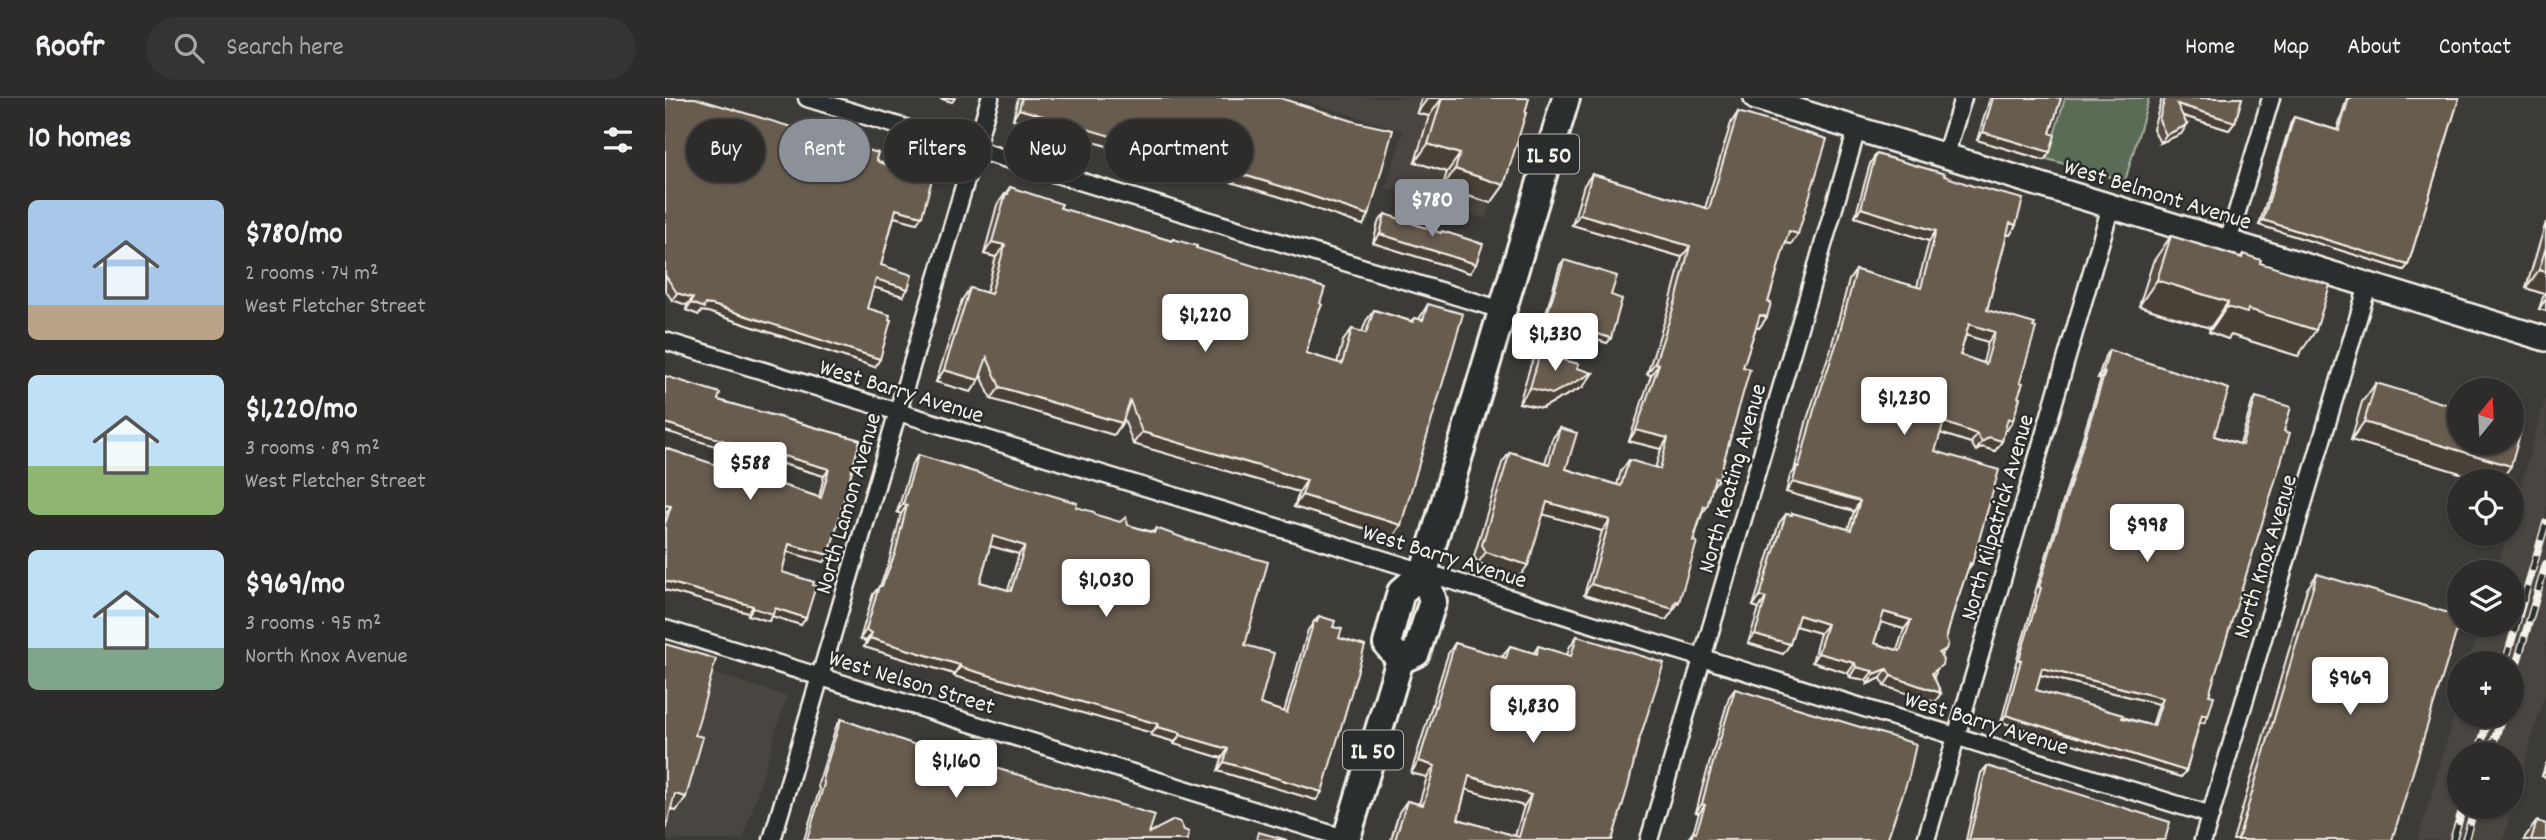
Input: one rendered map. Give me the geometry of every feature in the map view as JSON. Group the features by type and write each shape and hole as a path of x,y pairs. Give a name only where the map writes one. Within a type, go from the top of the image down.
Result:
{"main road":[{"name":"IL 50","path":"1346,840 1400,660 1416,653 1433,601 1424,572 1566,98"},
{"name":"West Belmont Avenue","path":"1756,98 2546,339"}],"street":[{"path":"807,98 884,121"},
{"name":"North Lamon Avenue","path":"984,119 990,98"},
{"path":"1945,156 1962,98"},
{"path":"2228,242 2271,98"},
{"name":"North Keating Avenue","path":"1649,840 1857,129"},
{"path":"991,154 1502,310"},
{"name":"North Lamon Avenue","path":"772,840 965,182"},
{"name":"North Kilpatrick Avenue","path":"1926,840 2111,206"},
{"name":"North Knox Avenue","path":"2203,840 2368,285"},
{"name":"West Barry Avenue","path":"665,341 2211,815"},
{"name":"West Nelson Street","path":"665,629 1346,840"}],"shaded area":[{"path":"1295,98 1526,98 1486,219 1386,188 1403,131"},
{"path":"2546,398 2546,689 2524,766 2524,742 2447,742 2447,819 2509,819 2503,840 2418,840 2451,728 2524,728 2524,651 2472,651 2477,637 2524,637 2524,560 2499,560 2504,546 2524,546 2524,474"},
{"path":"665,659 787,696 743,840 665,840"}],"green space":[{"path":"2065,98 2149,98 2125,181 2047,159"}],"building":[{"path":"665,98 695,98 765,119 686,119 686,182 765,182 765,119 779,123 779,182 870,182 870,151 878,153 876,159 884,164 884,182 931,182 922,216 896,209 881,265 912,275 908,289 876,279 867,308 890,315 880,359 713,305 705,304 704,308 691,303 693,298 677,293 665,275"},
{"path":"1022,98 1280,98 1356,122 1393,130 1369,215 1253,178 1253,119 1105,119 1105,134 1091,130 1091,119 1053,119 1019,109"},
{"path":"1442,98 1529,98 1504,185 1455,169 1460,154 1428,144"},
{"path":"1993,98 2061,98 2050,133 2055,135 2050,152 1983,132"},
{"path":"2165,98 2242,98 2235,122 2177,104 2187,125 2166,135 2159,120"},
{"path":"2349,98 2459,98 2408,265 2263,220 2294,117 2339,131"},
{"path":"1738,112 1827,139 1798,234 1789,231 1768,302 1771,303 1767,317 1760,315 1743,367 1750,369 1719,478 1715,477 1707,507 1704,506 1693,541 1697,542 1679,602 1676,601 1673,609 1591,584 1610,520 1547,502 1528,565 1486,552 1482,545 1510,452 1549,464 1560,428 1577,433 1566,469 1621,486 1629,460 1660,469 1668,438 1636,430 1659,364 1655,363 1677,297 1690,246 1580,214 1592,174 1709,209"},
{"path":"1876,154 1945,174 1944,176 1973,186 2023,199 2016,225 2010,223 1987,310 2035,324 2033,327 2036,328 2020,382 2023,383 2013,420 2008,418 2002,441 1989,437 1982,442 1977,434 1944,422 1935,451 1999,470 1972,564 1970,563 1954,610 1946,639 1948,643 1946,649 1939,653 1943,660 1942,665 1932,673 1941,693 1891,676 1887,669 1874,674 1873,671 1856,667 1855,663 1818,653 1827,624 1799,615 1790,644 1755,634 1766,598 1760,596 1786,514 1792,513 1851,530 1860,501 1793,482 1838,339 1856,270 1921,288 1936,231 1861,208","holes":["1969,324 1995,332 1986,364 1960,355","1884,612 1911,620 1900,651 1874,643"]},
{"path":"1010,187 1062,204 1060,208 1197,246 1196,248 1325,288 1306,353 1342,364 1352,329 1366,333 1374,310 1413,322 1414,318 1423,320 1428,304 1463,314 1401,525 1302,495 1307,480 1142,432 1130,401 1122,423 1000,387 987,357 979,380 944,370 970,288 991,294 1005,245 992,242"},
{"path":"1385,214 1483,244 1476,264 1380,234"},
{"path":"2171,236 2242,258 2243,254 2261,260 2260,263 2330,285 2316,330 2248,309 2247,313 2227,307 2228,302 2157,280"},
{"path":"2546,247 2546,272 2539,270"},
{"path":"1564,260 1617,276 1611,295 1622,299 1611,338 1546,318"},
{"path":"1541,350 1562,355 1563,360 1579,364 1577,368 1593,373 1552,394 1530,388"},
{"path":"2109,350 2229,389 2214,436 2242,445 2256,397 2291,407 2284,431 2290,433 2209,695 2214,696 2208,716 2202,714 2186,771 2006,715 2041,588 2039,587 2105,372 2103,371","holes":["2042,668 2163,698 2154,726 2036,690"]},
{"path":"665,376 720,393 718,400 860,440 829,555 789,544 782,572 814,582 813,585 816,586 806,618 775,608 773,614 665,581 665,524 671,506 665,505 665,448 759,479 766,453 665,423","holes":["784,456 829,469 821,498 776,483"]},
{"path":"2376,383 2447,404 2447,447 2364,422"},
{"path":"918,455 1077,503 1076,507 1096,515 1120,522 1126,517 1128,525 1154,533 1156,528 1268,562 1245,645 1274,653 1260,704 1287,713 1314,621 1317,622 1319,616 1335,621 1333,627 1342,629 1339,638 1365,646 1322,792 1224,762 1228,749 1157,727 1158,724 870,638 872,633 866,630 879,586 882,586 895,554 907,505 903,504","holes":["993,536 1025,546 1011,591 980,582"]},
{"path":"2474,455 2514,455 2511,466"},
{"path":"2317,574 2447,612 2447,637 2455,637 2450,651 2447,651 2447,662 2392,840 2238,840"},
{"path":"1577,636 1664,663 1638,744 1612,840 1395,840 1407,801 1423,805 1435,766 1419,761 1455,643 1506,658 1510,646 1537,654 1538,646 1571,656","holes":["1469,776 1531,795 1519,837 1458,819"]},
{"path":"665,644 716,659 695,735 703,737 686,797 675,794 665,831"},
{"path":"1735,689 1916,744 1909,776 1887,840 1691,840 1705,805 1702,804"},
{"path":"841,719 910,743 1155,815 1149,833 1174,820 1180,822 1184,830 1189,832 1187,840 807,840"},
{"path":"1987,766 2170,822 2165,840 1969,840"},
{"path":"2537,821 2546,824 2546,840 2531,840"},
{"path":"1258,832 1287,840 1256,840"}],"railway":[{"path":"2509,651 2546,523"},
{"path":"2520,651 2546,564"},
{"path":"2481,742 2486,728"},
{"path":"2494,742 2498,728"},
{"path":"2453,840 2459,819"},
{"path":"2465,840 2471,819"}]}
